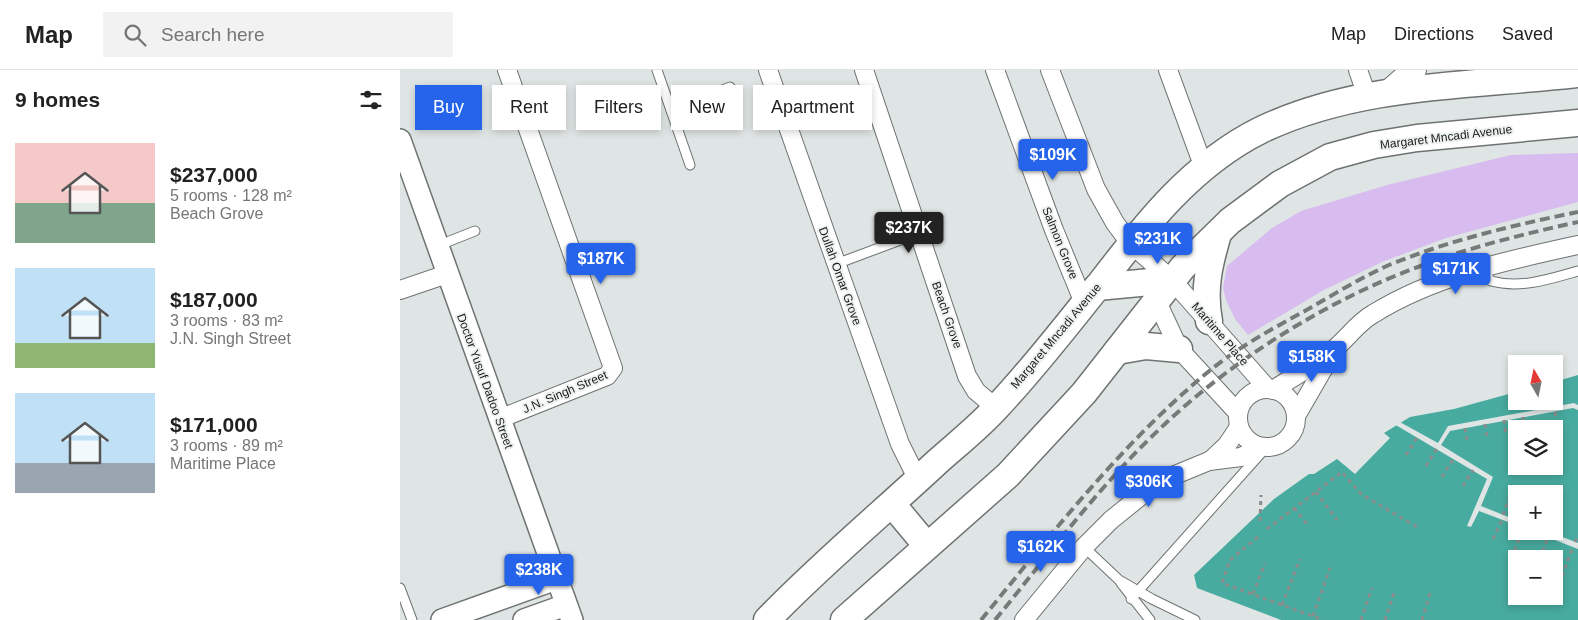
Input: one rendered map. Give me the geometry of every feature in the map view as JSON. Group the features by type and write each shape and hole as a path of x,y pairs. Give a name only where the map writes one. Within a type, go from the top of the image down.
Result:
{"main road":[{"path":"1378,94 1414,70"},
{"name":"Margaret Mncadi Avenue","path":"767,620 996,408 1090,295 1130,243 1171,198 1204,168 1261,131 1302,114 1378,94 1545,74 1578,74"},
{"path":"1545,74 1567,90 1578,94"},
{"name":"Margaret Mncadi Avenue","path":"844,620 1008,475 1084,393 1117,351 1159,287 1219,231 1280,184 1330,158 1374,145 1417,138 1578,123"},
{"path":"1209,321 1205,302 1208,272 1219,231"},
{"path":"1090,295 1159,287"},
{"path":"1117,351 1146,346 1179,349"},
{"path":"892,504 928,546"}],"street":[{"name":"J.N. Singh Street","path":"499,419 607,376 611,374 613,368 507,70"},
{"name":"Dullah Omar Grove","path":"768,70 903,452 918,480"},
{"name":"Salmon Grove","path":"994,70 1090,295"},
{"path":"1050,70 1096,189 1159,287 1179,349 1238,420 1249,442 1263,447"},
{"path":"1168,70 1204,168"},
{"path":"1358,70 1378,94"},
{"name":"Beach Grove","path":"867,71 967,376 976,391 996,408"},
{"name":"Doctor Yusuf Dadoo Street","path":"400,140 569,613"},
{"path":"1130,243 1159,287"},
{"path":"1209,461 1227,445 1246,398 1252,393 1270,389 1334,349 1372,314 1426,288 1482,269 1578,245"},
{"path":"400,290 447,274"},
{"name":"Maritime Place","path":"1159,287 1209,321 1270,389"},
{"path":"1296,416 1334,349"},
{"path":"1024,620 1084,547 1111,520 1158,482 1209,461 1241,456 1263,447 1276,446 1289,438 1296,424 1295,409 1287,396 1270,389"},
{"path":"442,620 556,579"},
{"path":"524,620 569,613"}],"lane":[{"path":"657,70 671,110"},
{"path":"678,130 690,165"},
{"path":"437,246 475,231"},
{"path":"836,264 919,233"},
{"path":"1482,269 1492,281 1517,284 1540,281 1578,271"},
{"path":"1131,599 1263,447"},
{"path":"1084,547 1119,580 1195,620"},
{"path":"1119,580 1131,599 1150,620"},
{"path":"400,588 412,620"}],"path":[{"path":"1555,412 1556,420"},
{"path":"1504,420 1506,436"},
{"path":"1485,424 1487,436"},
{"path":"1465,428 1467,440"},
{"path":"1406,455 1418,436"},
{"path":"1426,466 1437,448"},
{"path":"1442,477 1454,458"},
{"path":"1463,486 1473,470"},
{"path":"1267,529 1342,472 1361,494 1417,527"},
{"path":"1316,492 1337,520"},
{"path":"1260,520 1261,495"},
{"path":"1503,515 1508,501"},
{"path":"1294,508 1307,524"},
{"path":"1493,539 1502,520"},
{"path":"1575,542 1578,534"},
{"path":"1258,537 1230,560 1222,583 1324,620"},
{"path":"1563,573 1573,547"},
{"path":"1282,605 1300,559"},
{"path":"1253,594 1265,563"},
{"path":"1313,616 1330,568"},
{"path":"1361,620 1372,588"},
{"path":"1385,620 1394,593"},
{"path":"1422,620 1430,593"}],"shaded area":[{"path":"1578,153 1578,202 1446,238 1382,262 1324,290 1248,335 1235,319 1226,300 1223,288 1227,266 1272,228 1301,211 1387,185 1511,155"},
{"path":"1578,375 1578,620 1281,620 1197,588 1194,575 1274,499 1309,474 1314,474 1337,459 1355,474 1390,438 1384,433 1410,417 1454,409 1508,394 1508,410 1563,410 1563,379"}],"pier":[{"path":"1574,403 1578,405 1578,410 1573,408 1563,410 1563,405"},
{"path":"1536,410 1562,410 1450,431 1441,445 1493,477 1481,506 1508,517 1508,522 1479,511 1471,527 1467,526 1487,479 1394,424 1398,421 1438,443 1448,426"},
{"path":"1563,537 1578,543 1578,549 1555,540 1563,540"}],"railway":[{"path":"981,620 1113,463 1171,404 1202,377 1238,350 1346,287 1389,265 1435,248 1482,234 1578,212"},
{"path":"995,620 1077,518 1120,469 1193,399 1252,354 1318,314 1385,280 1477,247 1578,222"}]}
